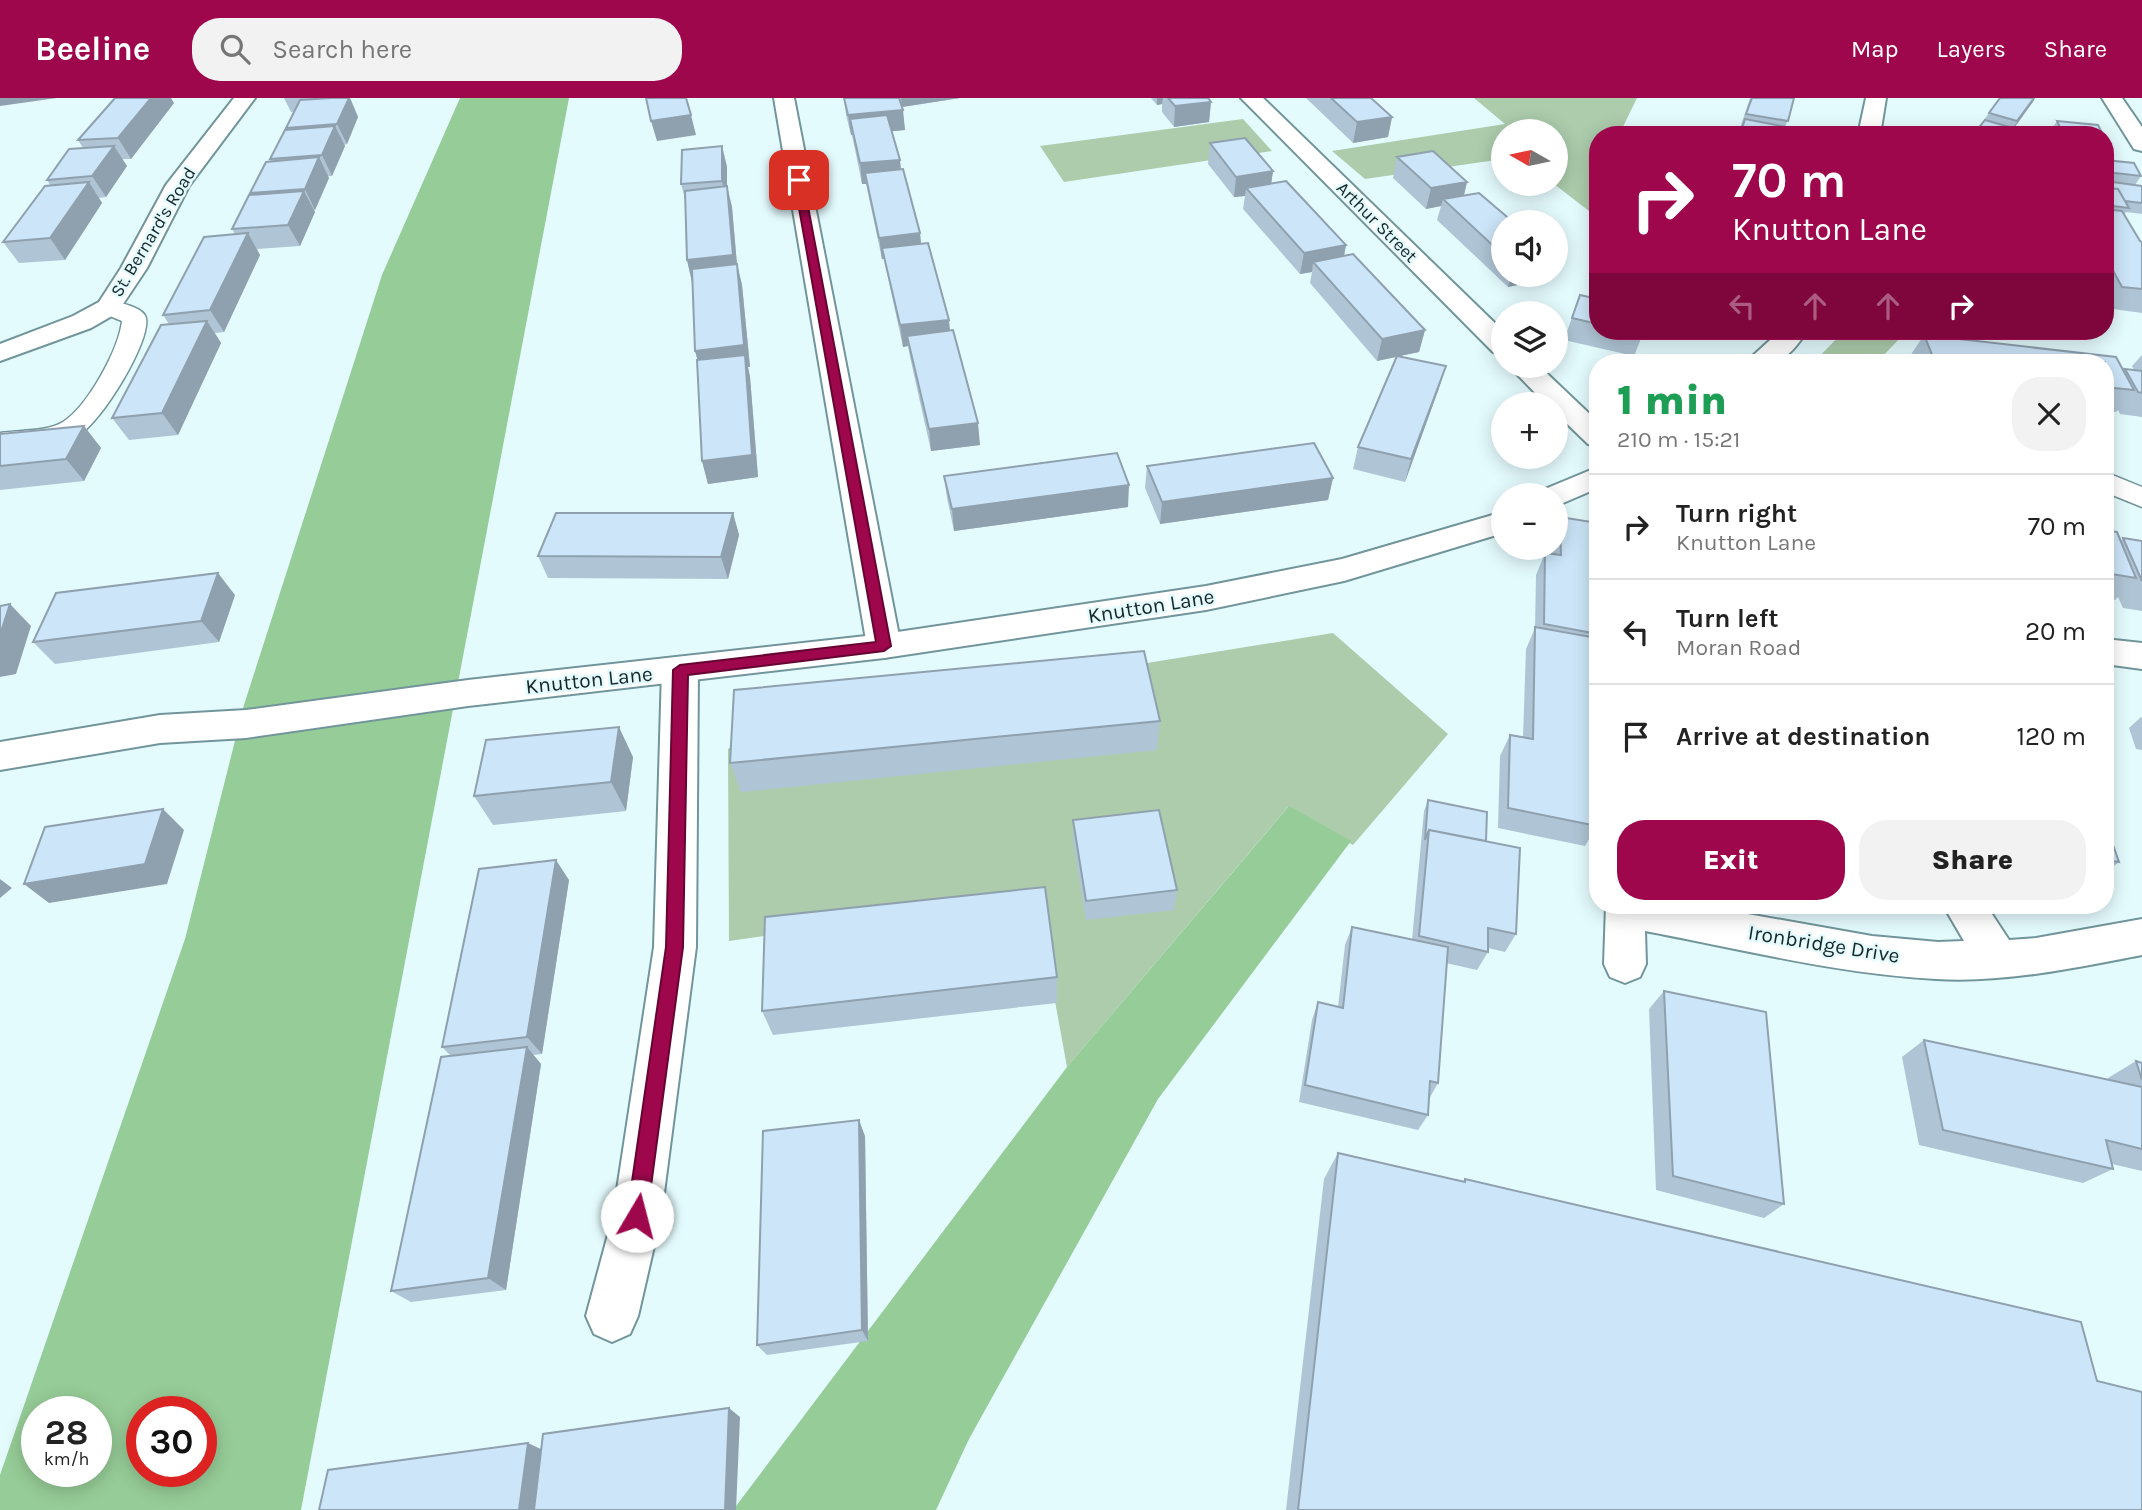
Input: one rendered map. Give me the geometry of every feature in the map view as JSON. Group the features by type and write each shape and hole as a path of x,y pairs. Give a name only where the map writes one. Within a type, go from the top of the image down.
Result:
{"street":[{"name":"St. Bernard's Road","path":"0,354 82,322 108,307 134,268 178,185 245,98"},
{"path":"784,98 884,646"},
{"name":"Arthur Street","path":"1251,98 1491,334"},
{"path":"1870,126 1876,98"},
{"path":"2112,98 2142,144"},
{"path":"1771,354 1786,340"},
{"path":"1536,378 1589,429"},
{"path":"1568,490 1589,480"},
{"name":"Knutton Lane","path":"0,756 160,729 246,724 468,693 884,646 1206,598 1344,570 1491,526"},
{"path":"2114,652 2142,656"},
{"path":"612,1315 637,1216 675,947 680,670"},
{"name":"Ironbridge Drive","path":"1624,914 1625,964"},
{"name":"Ironbridge Drive","path":"1651,914 1872,955 1938,961 1999,960 2078,951 2142,937"},
{"path":"1969,914 1999,960"}],"lane":[{"path":"0,440 62,433 78,425 95,406 133,329 134,317 108,307"},
{"path":"2114,485 2142,498"}],"green space":[{"path":"460,98 569,98 301,1510 0,1510 0,1475 21,1414 21,1487 112,1487 112,1396 27,1396 185,939 244,705 382,275"},
{"path":"1474,98 1637,98 1623,126 1589,126 1589,211 1568,195 1568,119 1499,119"},
{"path":"1243,119 1272,151 1064,182 1040,146"},
{"path":"1491,126 1491,161 1365,179 1332,151"},
{"path":"1835,340 1898,340 1885,354 1822,354"},
{"path":"1333,633 1448,734 1353,845 1288,807 1067,1067 1036,897 729,941 728,749 771,714 1147,663"},
{"path":"1289,806 1351,841 1158,1099 969,1439 936,1510 733,1510 1067,1067"}],"building":[{"path":"115,98 151,98 118,138 78,140"},
{"path":"349,98 337,124 286,128 300,100"},
{"path":"646,98 686,98 691,115 651,121"},
{"path":"844,98 899,98 903,110 848,115"},
{"path":"1168,98 1208,98 1211,102 1175,106"},
{"path":"1331,98 1371,98 1392,117 1357,122"},
{"path":"1752,98 1794,98 1788,121 1746,114"},
{"path":"2000,98 2034,98 2017,121 1989,113"},
{"path":"887,115 900,160 860,163 850,119"},
{"path":"1745,119 1781,126 1743,126"},
{"path":"1985,120 2006,126 1980,126"},
{"path":"2057,121 2098,126 2060,126"},
{"path":"335,126 322,155 270,159 285,130"},
{"path":"1245,138 1273,171 1236,177 1210,143"},
{"path":"114,146 92,176 47,180 69,149"},
{"path":"722,146 722,181 681,184 682,150"},
{"path":"1433,151 1467,182 1431,188 1397,157"},
{"path":"319,157 305,189 250,193 266,162"},
{"path":"2114,161 2134,163 2141,176 2114,173"},
{"path":"903,169 920,233 879,238 865,173"},
{"path":"1286,181 1346,245 1304,253 1246,188"},
{"path":"89,182 50,238 3,242 45,186"},
{"path":"2114,182 2142,186 2142,203 2125,201 2118,189 2114,189"},
{"path":"727,186 733,255 687,260 685,191"},
{"path":"2114,189 2118,189 2129,208 2114,206"},
{"path":"304,191 288,225 232,229 249,195"},
{"path":"1479,193 1499,210 1491,210 1491,244 1443,199"},
{"path":"2114,210 2122,211 2142,242 2142,289 2122,287 2114,272"},
{"path":"248,233 210,310 163,315 204,237"},
{"path":"928,243 949,320 900,325 882,248"},
{"path":"1353,254 1425,330 1382,339 1313,262"},
{"path":"737,264 744,345 695,351 692,269"},
{"path":"1580,295 1589,297 1589,322 1572,318"},
{"path":"207,321 162,413 112,418 161,325"},
{"path":"953,330 978,423 929,429 907,336"},
{"path":"1926,340 1968,340 2090,354 1932,354"},
{"path":"745,355 752,455 702,461 697,360"},
{"path":"1397,356 1446,366 1411,459 1358,447"},
{"path":"2114,357 2116,357 2134,390 2114,388"},
{"path":"2125,369 2142,371 2142,393 2138,392"},
{"path":"84,426 66,459 0,466 0,434"},
{"path":"1314,443 1333,478 1162,502 1147,466"},
{"path":"1117,453 1129,485 952,509 944,476"},
{"path":"556,513 733,513 721,557 538,556"},
{"path":"1568,518 1589,522 1589,632 1544,624 1545,560 1568,560"},
{"path":"2114,532 2117,532 2136,578 2114,574"},
{"path":"2123,538 2142,541 2142,581"},
{"path":"218,573 201,621 33,642 56,593"},
{"path":"10,604 0,635 0,606"},
{"path":"1535,627 1589,637 1589,824 1508,808 1510,735 1533,739"},
{"path":"1144,651 1160,721 730,763 734,690"},
{"path":"619,727 611,782 474,796 486,740"},
{"path":"1428,800 1487,812 1486,841 1429,830 1425,840"},
{"path":"163,809 145,864 24,884 45,827"},
{"path":"1159,810 1177,890 1086,901 1073,820"},
{"path":"1429,830 1520,848 1516,934 1488,928 1488,952 1419,936"},
{"path":"2114,848 2119,862 2114,861"},
{"path":"556,860 527,1037 442,1047 479,869"},
{"path":"1045,887 1057,977 762,1011 765,917"},
{"path":"1352,927 1448,947 1438,1083 1430,1081 1428,1115 1305,1085 1318,1002 1343,1008"},
{"path":"1664,991 1766,1012 1784,1204 1673,1176"},
{"path":"1924,1040 2142,1087 2142,1149 2106,1140 2113,1169 1943,1130"},
{"path":"527,1047 488,1278 391,1291 441,1057"},
{"path":"2136,1061 2142,1063 2142,1080"},
{"path":"859,1120 862,1330 757,1345 763,1131"},
{"path":"1338,1153 1465,1182 1465,1179 2081,1322 2097,1381 2142,1392 2142,1510 1298,1510"},
{"path":"729,1408 725,1510 534,1510 543,1434"},
{"path":"528,1443 519,1510 319,1510 328,1470"}],"route":[{"path":"637,1216 675,947 680,670 884,646 799,180"}]}
